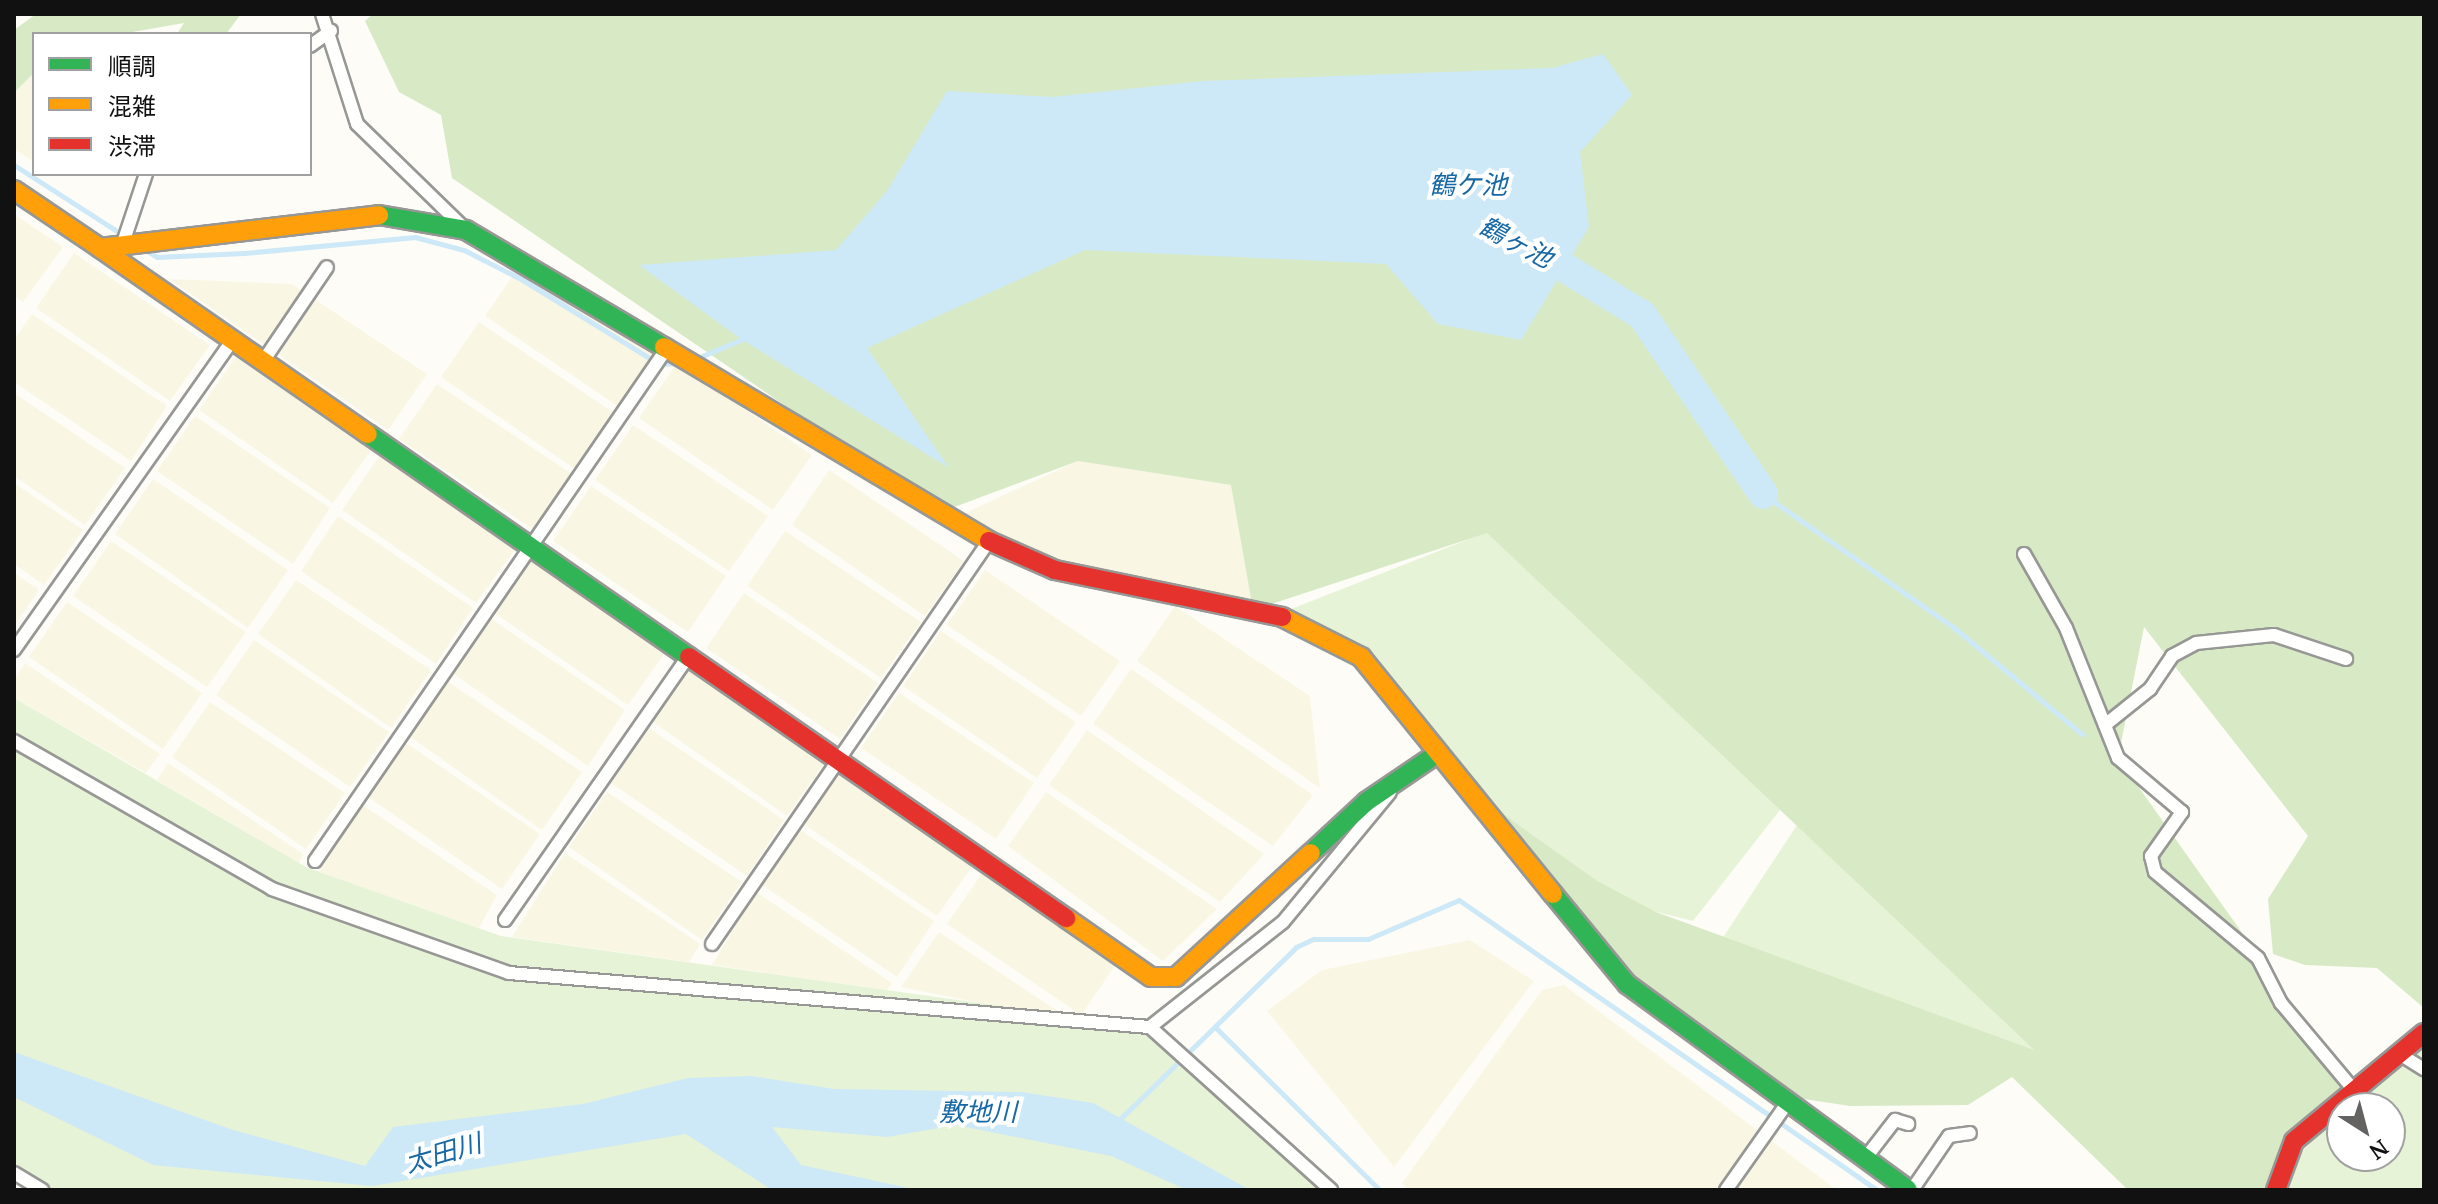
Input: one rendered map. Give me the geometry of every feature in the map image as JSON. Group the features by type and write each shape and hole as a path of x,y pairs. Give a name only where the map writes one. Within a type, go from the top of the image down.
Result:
{"street":[{"path":"322,14 331,31 357,124 466,230 989,541 1055,570 1292,619 1361,657 1627,984 1786,1105 1910,1190 1949,1136 1970,1133"},
{"path":"312,45 331,31"},
{"path":"122,246 145,176"},
{"path":"14,190 1163,981 1366,802 1390,792"},
{"path":"100,248 389,214 466,230"},
{"path":"264,360 327,267"},
{"path":"14,650 233,339"},
{"path":"315,861 667,348"},
{"path":"712,944 989,541"},
{"path":"2024,554 2066,628 2118,758 2182,812 2151,856 2155,872 2258,958 2281,1003 2353,1089"},
{"path":"2105,725 2150,689 2172,656 2196,643 2274,635 2346,659"},
{"path":"505,920 689,655"},
{"path":"14,741 272,889 509,973 1150,1027 1331,1190"},
{"path":"1150,1027 1283,922 1390,792 1438,753"},
{"path":"2276,1190 2294,1141 2424,1033"},
{"path":"2398,1053 2424,1069"},
{"path":"1726,1190 1786,1105"},
{"path":"1864,1160 1895,1120 1908,1124"},
{"path":"14,1173 42,1190"}],"shaded area":[{"path":"32,75 32,161 14,149 14,93"},
{"path":"14,214 63,247 23,302 14,296"},
{"path":"74,253 210,345 170,401 36,308"},
{"path":"523,261 658,352 619,407 485,316"},
{"path":"169,279 292,284 427,374 388,430"},
{"path":"32,314 167,406 131,461 14,382 14,340"},
{"path":"479,322 614,413 575,469 441,377"},
{"path":"237,355 373,448 333,503 199,410"},
{"path":"677,363 812,455 773,510 639,418"},
{"path":"437,384 572,474 534,530 399,439"},
{"path":"14,393 125,468 85,525 14,476"},
{"path":"195,416 330,508 293,564 157,471"},
{"path":"633,425 768,516 729,571 595,480"},
{"path":"380,455 516,548 476,603 342,510"},
{"path":"1078,461 1232,485 1253,610 1055,570 952,519"},
{"path":"829,470 964,561 925,616 792,525"},
{"path":"153,479 288,570 248,628 115,534"},
{"path":"14,483 83,530 44,585 14,564"},
{"path":"591,486 726,576 688,632 553,541"},
{"path":"338,516 473,608 436,664 301,571"},
{"path":"785,531 921,622 881,678 747,586"},
{"path":"111,541 246,632 207,687 73,596"},
{"path":"531,557 667,650 628,705 493,612"},
{"path":"985,570 1120,661 1081,716 947,625"},
{"path":"14,573 39,590 14,626"},
{"path":"296,580 431,670 391,728 258,634"},
{"path":"744,593 878,683 840,739 706,648"},
{"path":"67,602 202,693 163,749 29,657"},
{"path":"1175,606 1310,696 1320,788 1137,661"},
{"path":"490,618 625,710 588,766 452,673"},
{"path":"941,631 1076,722 1037,778 903,686"},
{"path":"254,640 389,732 350,787 216,695"},
{"path":"25,663 160,754 146,773 14,698 14,680"},
{"path":"691,667 827,760 787,816 653,722"},
{"path":"1131,669 1313,795 1273,846 1093,724"},
{"path":"447,681 582,772 542,830 409,736"},
{"path":"899,693 1034,783 996,839 861,748"},
{"path":"210,702 345,793 306,849 172,757"},
{"path":"649,728 784,820 747,876 611,783"},
{"path":"1087,730 1264,854 1220,902 1049,785"},
{"path":"406,743 540,834 502,889 368,797"},
{"path":"168,763 303,854 299,863 157,780"},
{"path":"840,768 976,861 937,916 802,823"},
{"path":"607,792 742,882 702,940 569,847"},
{"path":"1046,792 1217,909 1163,961 1008,846"},
{"path":"361,804 497,895 479,928 319,872"},
{"path":"799,829 934,921 897,977 761,884"},
{"path":"565,853 700,944 689,962 512,937"},
{"path":"985,869 1119,960 1081,1015 947,924"},
{"path":"756,892 892,983 887,990 712,965"},
{"path":"939,932 1074,1022 901,987"},
{"path":"1470,940 1534,981 1394,1167 1267,1011 1322,970"},
{"path":"1564,985 1837,1190 1409,1190 1402,1183 1542,990"}],"green space":[{"path":"36,14 241,14 228,32 178,32 184,23 132,32 32,32 32,75 14,93 14,30"},
{"path":"373,14 2424,14 2424,1008 2377,968 2305,965 2273,954 2268,899 2308,836 2144,627 2118,758 2353,1089 2351,1092 2326,1092 2326,1122 2297,1157 2284,1190 2128,1190 2012,1077 1968,1105 1850,1106 1771,1094 1627,984 1486,802 1599,882 1656,912 2034,1050 1487,533 1253,610 1231,485 1078,461 941,512 452,178 441,115 399,92 365,21"},
{"path":"1487,532 1780,810 1693,921 1633,906 1465,788 1361,657 1276,615"},
{"path":"14,698 308,868 501,936 1150,1027 1327,1190 23,1190 14,1178"},
{"path":"1797,825 2036,1052 1722,939"},
{"path":"2424,1032 2424,1190 2289,1190 2297,1157 2326,1126 2326,1172 2406,1172 2406,1092 2360,1092"}],"water":[{"name":"鶴ケ池","path":"1603,54 1632,95 1580,152 1589,227 1521,340 1438,324 1386,264 1085,250 867,348 949,468 741,339 639,265 836,250 887,191 947,91 1052,97 1203,81 1552,68"},
{"path":"14,1052 233,1130 365,1166 393,1127 583,1104 688,1078 751,1076 834,1089 1021,1092 1093,1103 1250,1190 1187,1190 1111,1156 956,1125 887,1137 772,1127 801,1165 918,1190 772,1190 686,1134 372,1186 153,1165 14,1097"}],"waterway":[{"path":"14,165 126,237"},
{"path":"144,249 157,257 244,253 415,237 464,250 521,279 659,364 678,363"},
{"name":"鶴ヶ池","path":"1531,247 1642,315 1763,494"},
{"path":"695,359 745,338"},
{"path":"1763,494 1953,627 2082,734"},
{"path":"1118,1121 1296,947 1313,939 1368,939 1459,900 1877,1190"},
{"path":"1215,1027 1380,1190"}],"traffic: fast":[{"path":"379,215 466,230 664,347"},
{"path":"368,434 689,657"},
{"path":"1311,853 1366,802 1438,753"},
{"path":"1553,894 1627,984 1908,1190"}],"traffic: slow":[{"path":"14,190 100,248 379,215"},
{"path":"100,248 368,434"},
{"path":"664,347 989,541"},
{"path":"1282,617 1361,657 1553,894"},
{"path":"1066,918 1151,977 1176,977 1311,853"}],"traffic: jam":[{"path":"989,541 1055,570 1282,617"},
{"path":"689,657 1066,918"},
{"path":"2276,1190 2294,1141 2424,1033"}],"water label":[{"name":"敷地川","path":"978,1112"},
{"name":"太田川","path":"443,1153"}]}
